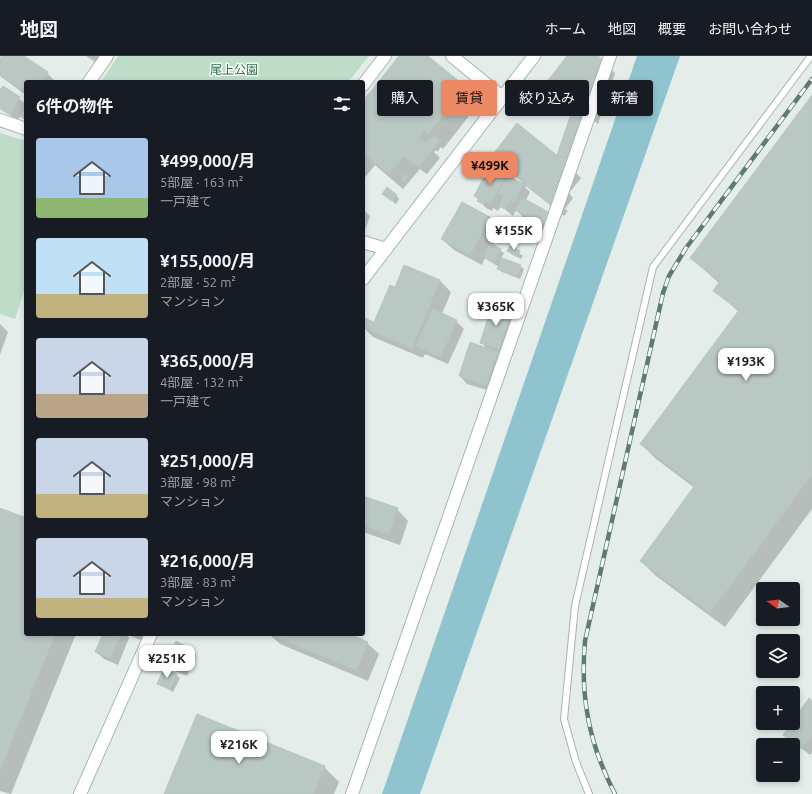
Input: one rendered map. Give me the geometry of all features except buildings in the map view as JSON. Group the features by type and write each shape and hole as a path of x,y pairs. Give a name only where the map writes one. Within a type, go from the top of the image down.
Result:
{"street":[{"path":"91,80 107,56"},
{"path":"365,82 385,56"},
{"path":"452,56 502,97"},
{"path":"365,277 534,56"},
{"path":"352,794 610,56"},
{"path":"0,120 24,128"},
{"path":"365,243 386,249"},
{"path":"80,794 150,636"}],"lane":[{"path":"589,794 576,762 564,719 575,606 653,267 811,56"}],"green space":[{"name":"尾上公園","path":"118,56 369,56 350,80 102,80"},
{"path":"0,133 24,140 24,291 15,319 0,314"}],"water":[{"path":"637,56 680,56 420,794 382,794 616,116 653,116 653,80 629,80"}],"railway":[{"path":"615,794 599,757 588,720 584,682 585,641 663,293 669,276 686,248 812,79"}]}
